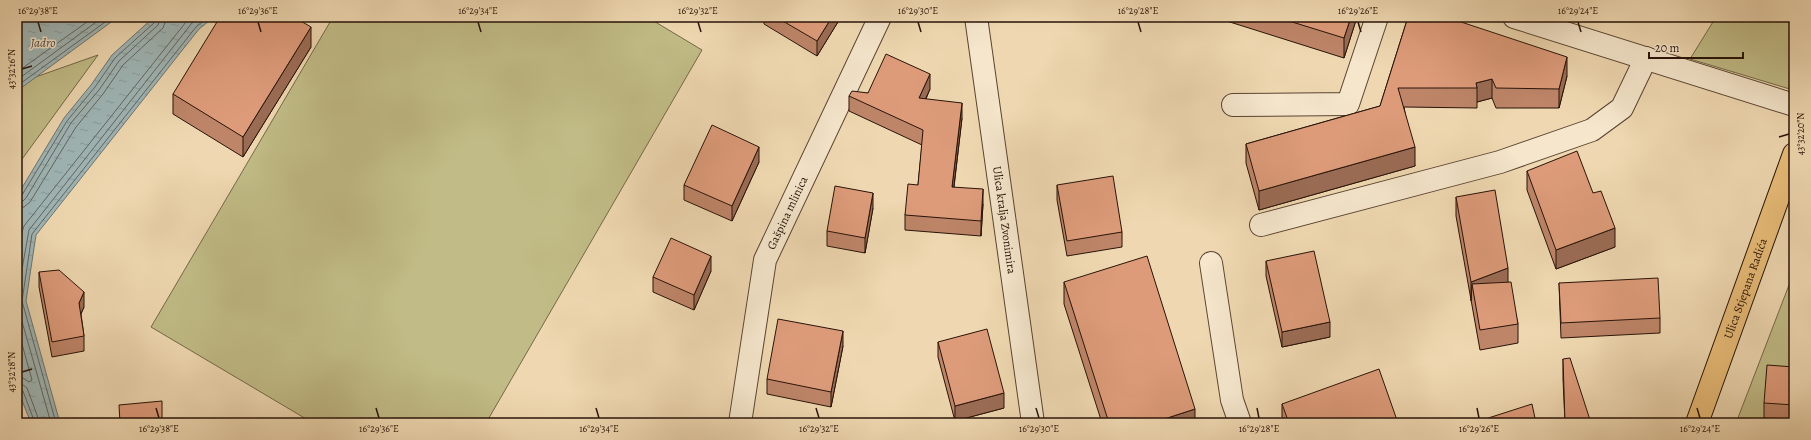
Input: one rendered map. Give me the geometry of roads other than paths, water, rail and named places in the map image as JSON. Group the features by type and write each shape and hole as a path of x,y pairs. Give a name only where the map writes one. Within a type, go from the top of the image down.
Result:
{"main road":[{"name":"Ulica Stjepana Radića","path":"1697,423 1794,154"}],"street":[{"name":"Gašpina mlinica","path":"740,423 766,260 880,17"},
{"name":"Ulica kralja Zvonimira","path":"976,17 1033,423"},
{"path":"1233,105 1348,104 1377,17"},
{"path":"1514,17 1794,105"},
{"path":"1261,225 1500,162 1592,130 1622,108 1646,58"},
{"path":"1211,263 1232,400 1240,423"}],"water":[{"name":"Jadro","path":"17,17 118,17 17,91"},
{"path":"154,17 214,17 199,29 36,235 26,301 60,423 31,423 17,388 17,196 64,118 91,85 112,55"}]}
